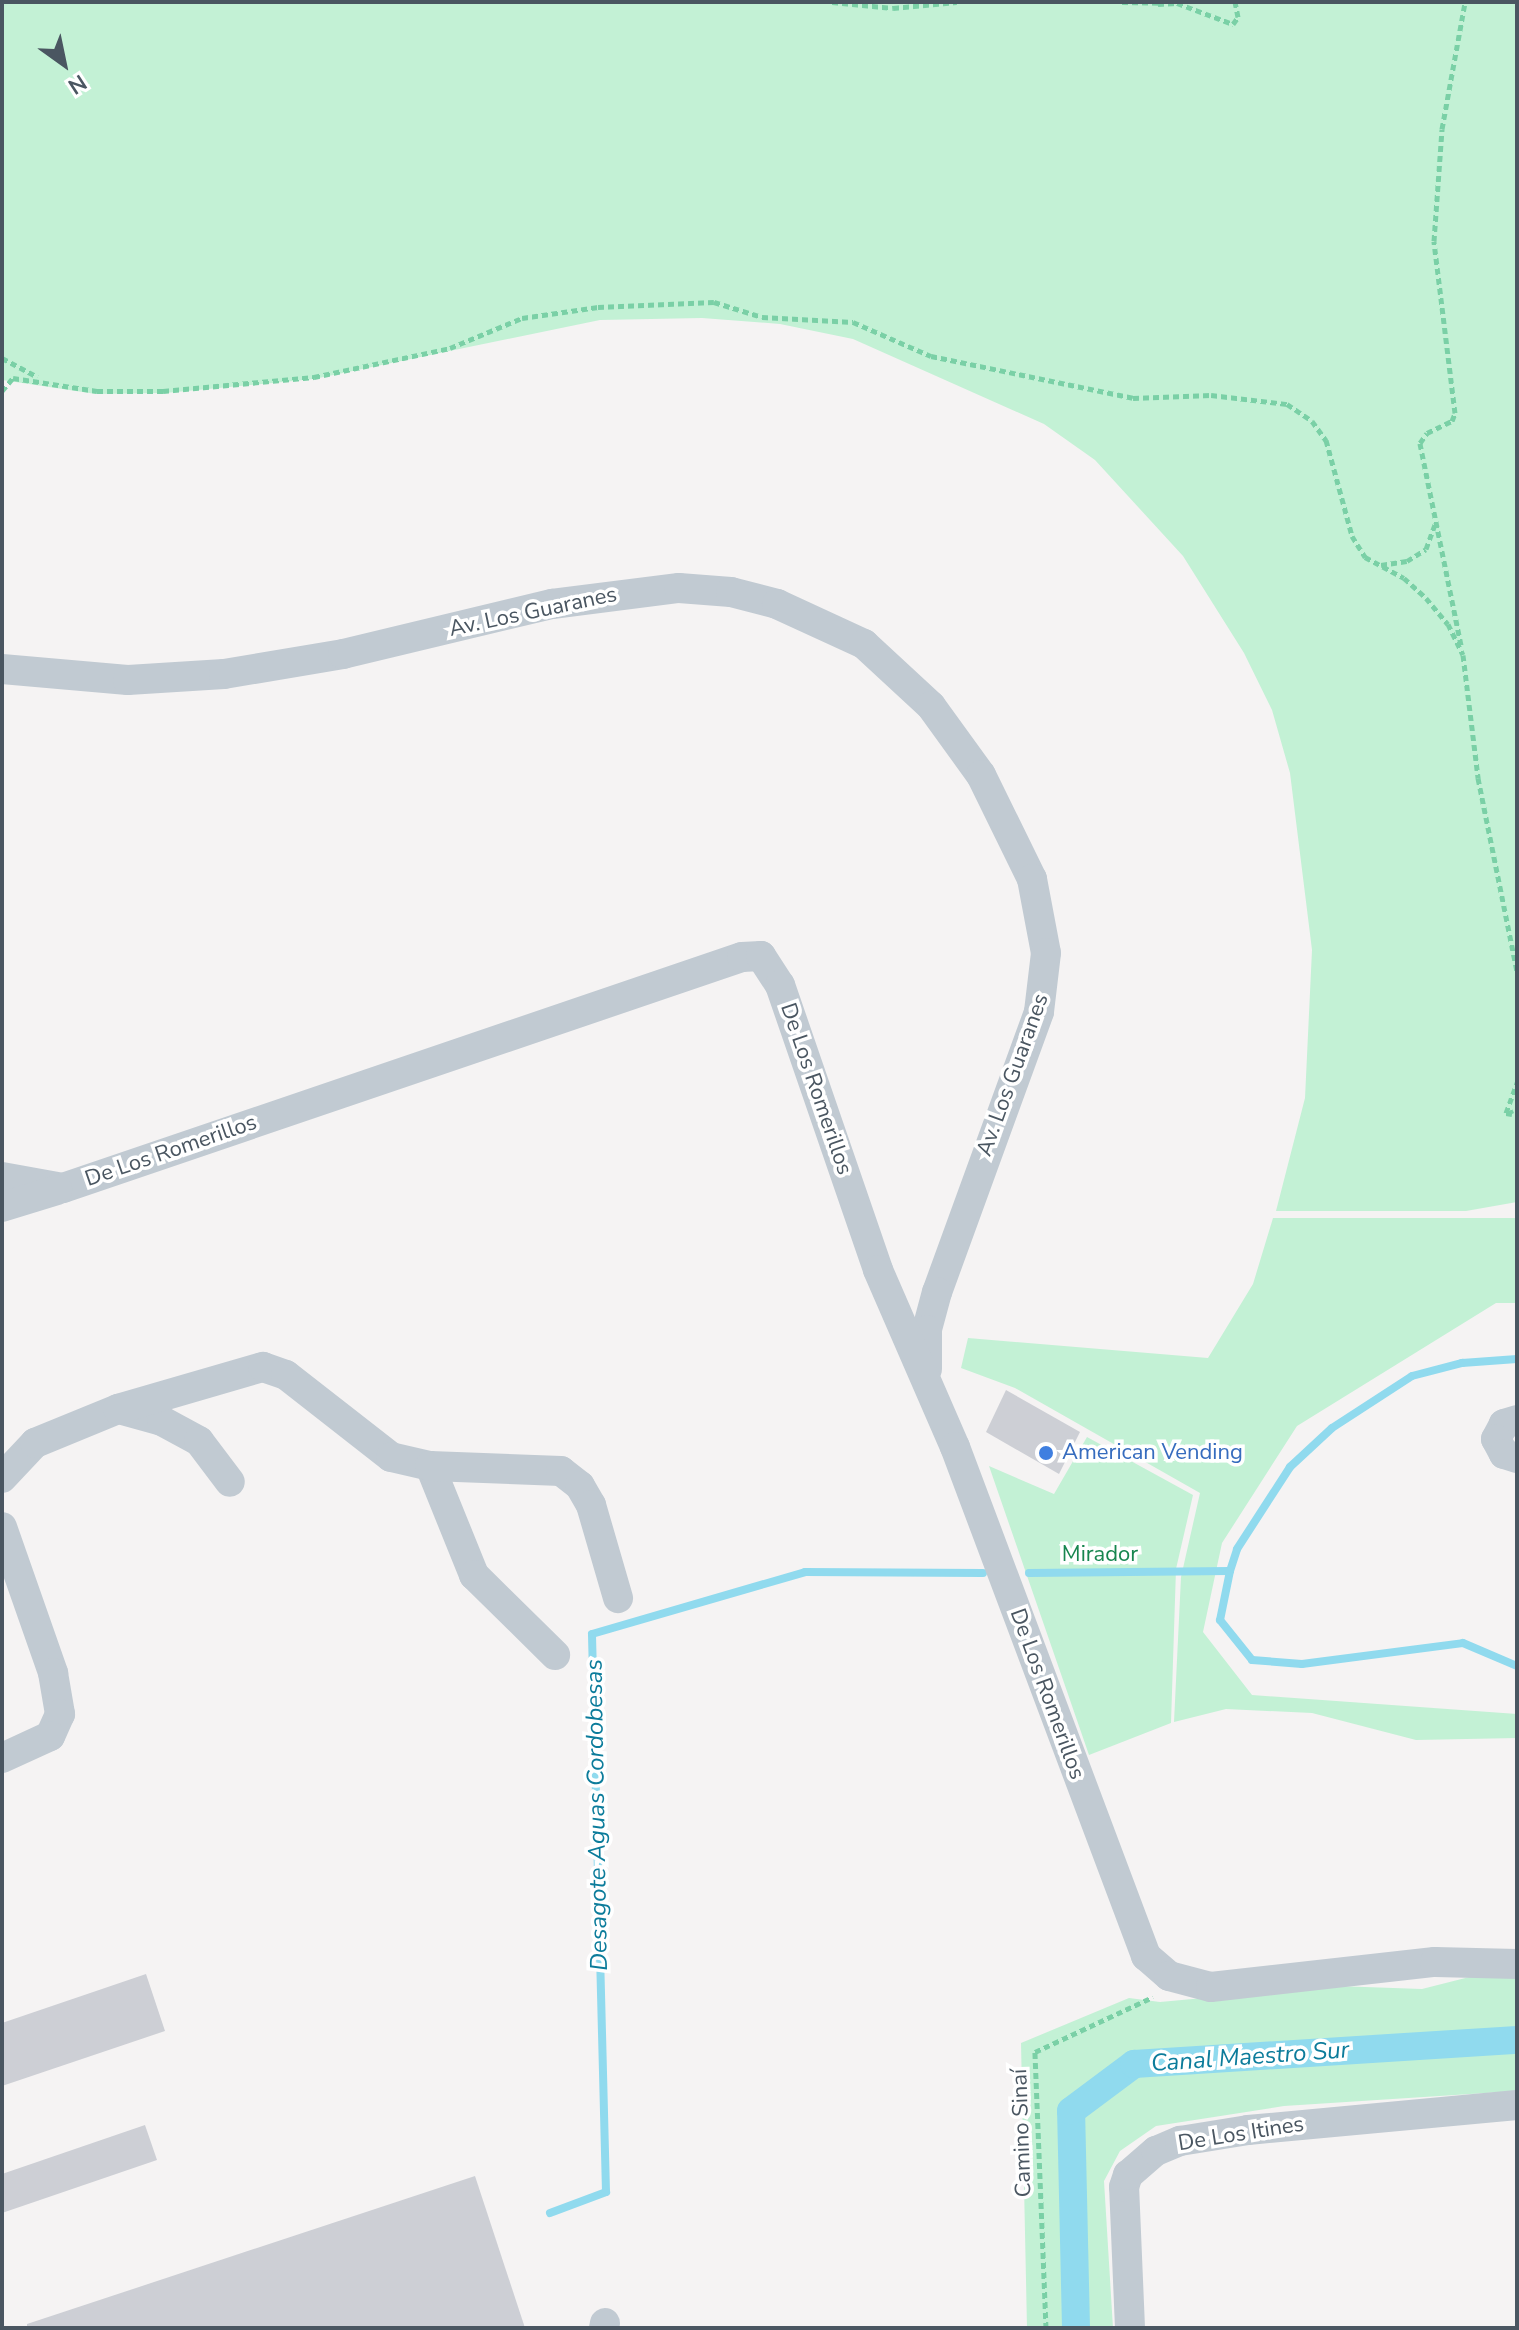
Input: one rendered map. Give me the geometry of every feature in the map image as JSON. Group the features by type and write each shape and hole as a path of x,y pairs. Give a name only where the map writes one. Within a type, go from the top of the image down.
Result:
{"street":[{"name":"Av. Los Guaranes","path":"2,669 128,680 224,674 343,654 582,598 679,588 731,592 777,604 864,644 931,706 981,775 1032,879 1046,953 1039,1012 937,1292 927,1330 929,1383"},
{"name":"De Los Romerillos","path":"2,1177 63,1188 742,957 761,956 780,985 878,1270 929,1383 1127,1910 1146,1956 1170,1975"},
{"path":"2,1207 63,1188"},
{"path":"2,1478 35,1443 118,1409 263,1367 286,1375 391,1457 430,1466 561,1471 580,1486 591,1505 618,1598"},
{"path":"118,1409 162,1421 199,1441 230,1482"},
{"path":"1517,1420 1504,1424 1496,1439 1504,1454 1517,1458"},
{"path":"430,1466 474,1575 555,1655"},
{"path":"2,1527 53,1673 60,1714 50,1736 2,1758"},
{"path":"1170,1975 1226,1986 1349,1973 1432,1976 1506,1963"},
{"name":"De Los Itines","path":"1130,2328 1124,2187 1128,2175 1156,2151 1180,2141 1248,2130 1517,2105"}],"path":[{"path":"832,2 893,8 957,2"},
{"path":"1122,2 1177,3 1233,24 1238,17 1235,2"},
{"path":"1465,2 1442,129 1434,241 1455,413 1452,421 1427,433 1420,443 1437,513 1463,655 1478,778 1517,971"},
{"path":"2,391 13,378 42,379 97,391 163,391 314,377 450,348 522,318 598,307 714,302 762,317 853,322 931,356 1133,398 1211,395 1287,404 1312,421 1326,440 1352,536 1365,557 1426,598 1448,624 1463,655"},
{"path":"2,358 42,379"},
{"path":"1381,565 1407,561 1426,549 1437,513"},
{"path":"1510,1110 1517,1082"},
{"name":"Camino Sinaí","path":"1046,2328 1035,2052 1170,1975"}],"green space":[{"path":"2,2 1517,2 1517,1202 1466,1211 1276,1211 1305,1098 1312,950 1290,773 1272,710 1244,653 1183,556 1095,460 1044,424 853,339 780,324 702,318 600,320 314,379 165,393 96,394 2,380"},
{"path":"1273,1218 1517,1218 1517,1303 1496,1303 1297,1426 1222,1543 1203,1632 1252,1695 1517,1714 1517,1738 1416,1740 1312,1713 1226,1709 1174,1722 1181,1577 1200,1493 1015,1388 961,1368 968,1338 1208,1358 1253,1284"},
{"name":"Mirador","path":"1087,1437 1193,1495 1176,1569 1171,1723 1089,1755 989,1466 1054,1494"},
{"path":"1497,1970 1517,1972 1517,2091 1284,2106 1156,2126 1120,2151 1104,2181 1113,2328 1027,2328 1021,2043 1129,1998 1160,2002 1336,1986 1422,1989"}],"building":[{"name":"American Vending","path":"1006,1390 1080,1432 1059,1474 986,1432"},
{"path":"146,1974 165,2031 2,2086 2,2023"},
{"path":"145,2125 157,2160 2,2213 2,2174"},
{"path":"475,2176 525,2328 27,2328 27,2324"}],"waterway":[{"path":"1230,1571 1237,1549 1290,1467 1332,1428 1412,1376 1462,1363 1517,1359"},
{"name":"Desagote Aguas Cordobesas","path":"1029,1573 1230,1571 1220,1620 1252,1660 1302,1664 1463,1643 1517,1666"},
{"name":"Desagote Aguas Cordobesas","path":"550,2213 606,2192 592,1634 805,1572 983,1573"},
{"name":"Canal Maestro Sur","path":"1076,2328 1071,2111 1134,2064 1517,2040"}],"place":[{"name":"American Vending","path":"1046,1453"}]}
